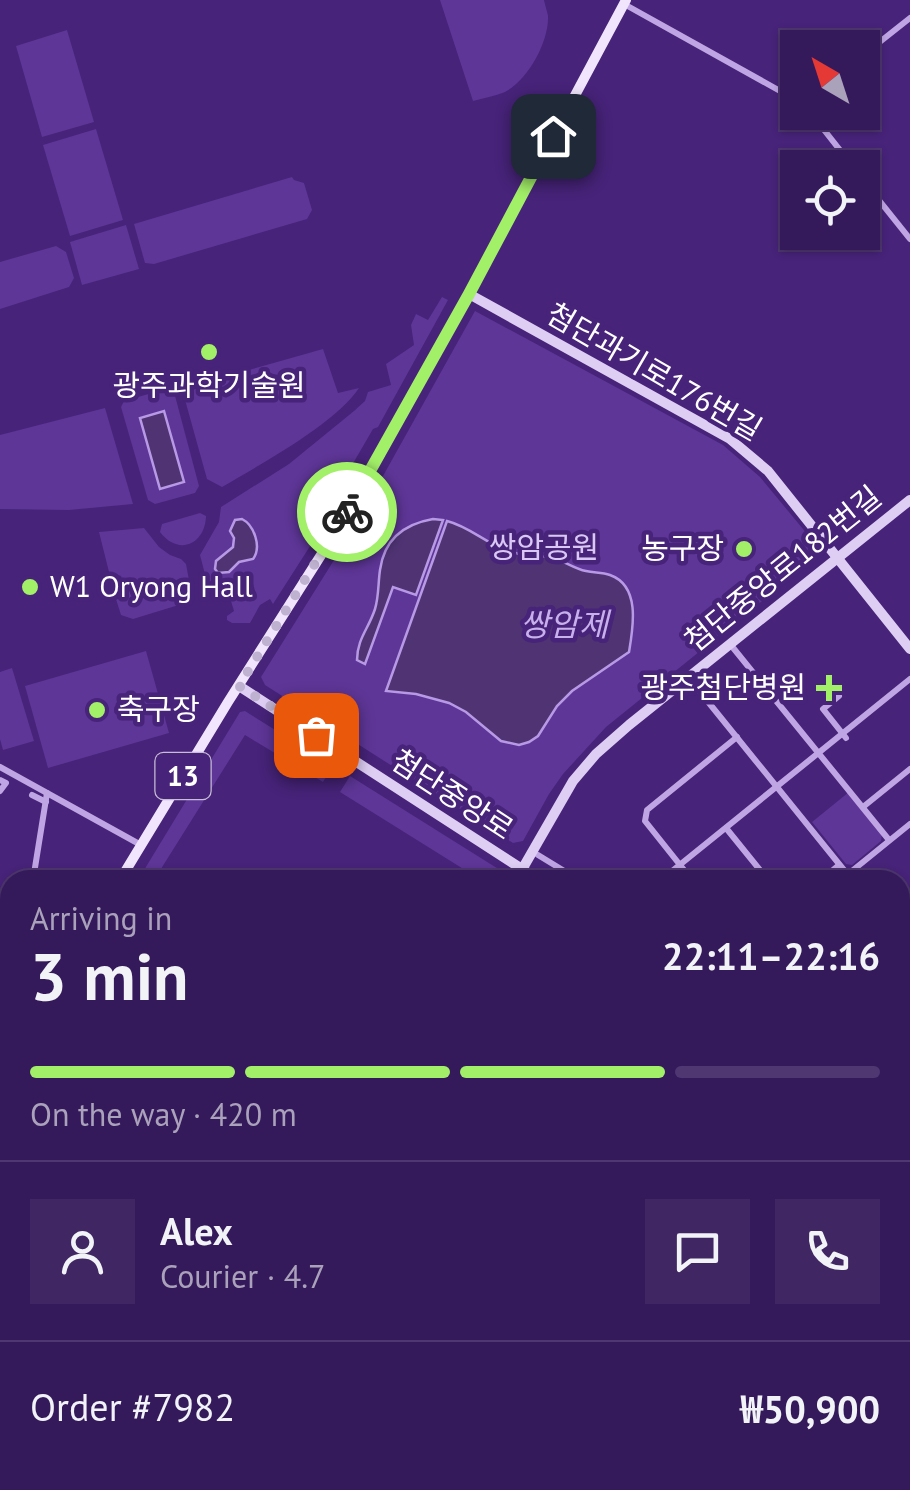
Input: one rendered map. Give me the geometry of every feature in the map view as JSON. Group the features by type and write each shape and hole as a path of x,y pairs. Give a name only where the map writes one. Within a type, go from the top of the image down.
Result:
{"main road":[{"name":"13","path":"126,870 342,522 625,2"}],"street":[{"path":"625,2 780,90"},
{"path":"880,42 910,18"},
{"path":"824,130 840,150"},
{"path":"880,201 910,239"},
{"name":"첨단과기로176번길","path":"469,294 730,439 768,471 910,648"},
{"name":"첨단중앙로182번길","path":"522,870 559,802 584,767 618,734 910,500"},
{"path":"730,644 889,840"},
{"name":"첨단중앙로182번길","path":"688,677 843,870"},
{"path":"674,870 910,679"},
{"name":"첨단중앙로","path":"239,686 512,870"},
{"path":"839,696 823,709 847,739"},
{"path":"684,870 644,815 737,737"},
{"path":"0,767 47,797 142,845"},
{"path":"863,806 910,769"},
{"path":"0,791 6,783 0,780 9,772"},
{"path":"32,795 47,797"},
{"path":"35,870 47,797"},
{"path":"857,870 910,824"},
{"path":"726,828 760,870"},
{"path":"538,855 563,870"},
{"path":"833,870 839,865"}],"green space":[{"path":"440,0 544,0 548,16 545,37 522,79 501,93 473,101"},
{"path":"67,30 94,122 42,137 16,46"},
{"path":"96,129 123,220 70,236 43,145"},
{"path":"292,177 304,183 312,210 307,219 154,264 145,263 134,224"},
{"path":"126,225 139,269 82,285 70,242"},
{"path":"56,246 66,252 74,278 69,287 0,309 0,262"},
{"path":"442,297 448,300 378,427 373,429 348,472 350,478 330,515 273,604 270,599 260,605 250,623 227,620 234,611 231,601 256,594 251,577 232,582 233,587 218,590 216,585 208,586 200,555 219,522 221,507 289,464 365,401 368,392 391,385 386,364 414,345 411,325 416,314 428,320"},
{"name":"쌍암공원","path":"475,311 723,445 760,477 817,546 814,559 606,727 563,774 523,841 513,843 265,685 261,677 354,528"},
{"path":"323,349 338,393 359,388 348,402 296,442 222,487 207,479 182,389"},
{"path":"166,389 174,392 199,486 195,493 155,504 148,500 121,407 124,401"},
{"path":"105,408 133,504 69,510 0,509 0,435"},
{"path":"200,513 206,516 204,526 189,544 175,544 160,532 162,524"},
{"path":"144,528 159,547 186,564 191,591 182,604 133,619 121,615 115,596 124,586 121,576 109,572 99,532"},
{"name":"축구장","path":"146,651 169,733 48,768 25,686"},
{"path":"12,668 34,741 3,750 0,672"},
{"path":"245,711 333,766 323,782 245,735 160,870 144,870 240,712"},
{"path":"350,776 500,870 465,870 340,792"},
{"path":"849,792 882,834 881,841 852,865 846,864 812,822"}],"water":[{"path":"164,411 184,482 160,489 140,418"},
{"path":"242,519 255,537 256,554 229,572 218,573 216,561 233,547 230,531 235,520"},
{"path":"433,519 443,520 416,595 393,587 365,664 357,660 375,609 386,550 405,529"},
{"name":"쌍암제","path":"447,521 511,552 557,559 582,570 610,575 620,580 631,598 629,652 572,691 538,736 529,742 519,745 501,741 449,703 386,691"}],"way so far":[{"path":"316,735 239,686 347,512"}],"place":[{"name":"광주과학기술원","path":"209,352"},
{"name":"농구장","path":"744,549"},
{"name":"W1 Oryong Hall","path":"30,587"},
{"name":"광주첨단병원","path":"829,688"},
{"name":"축구장","path":"97,710"}],"route":[{"path":"347,512 553,136"}]}
